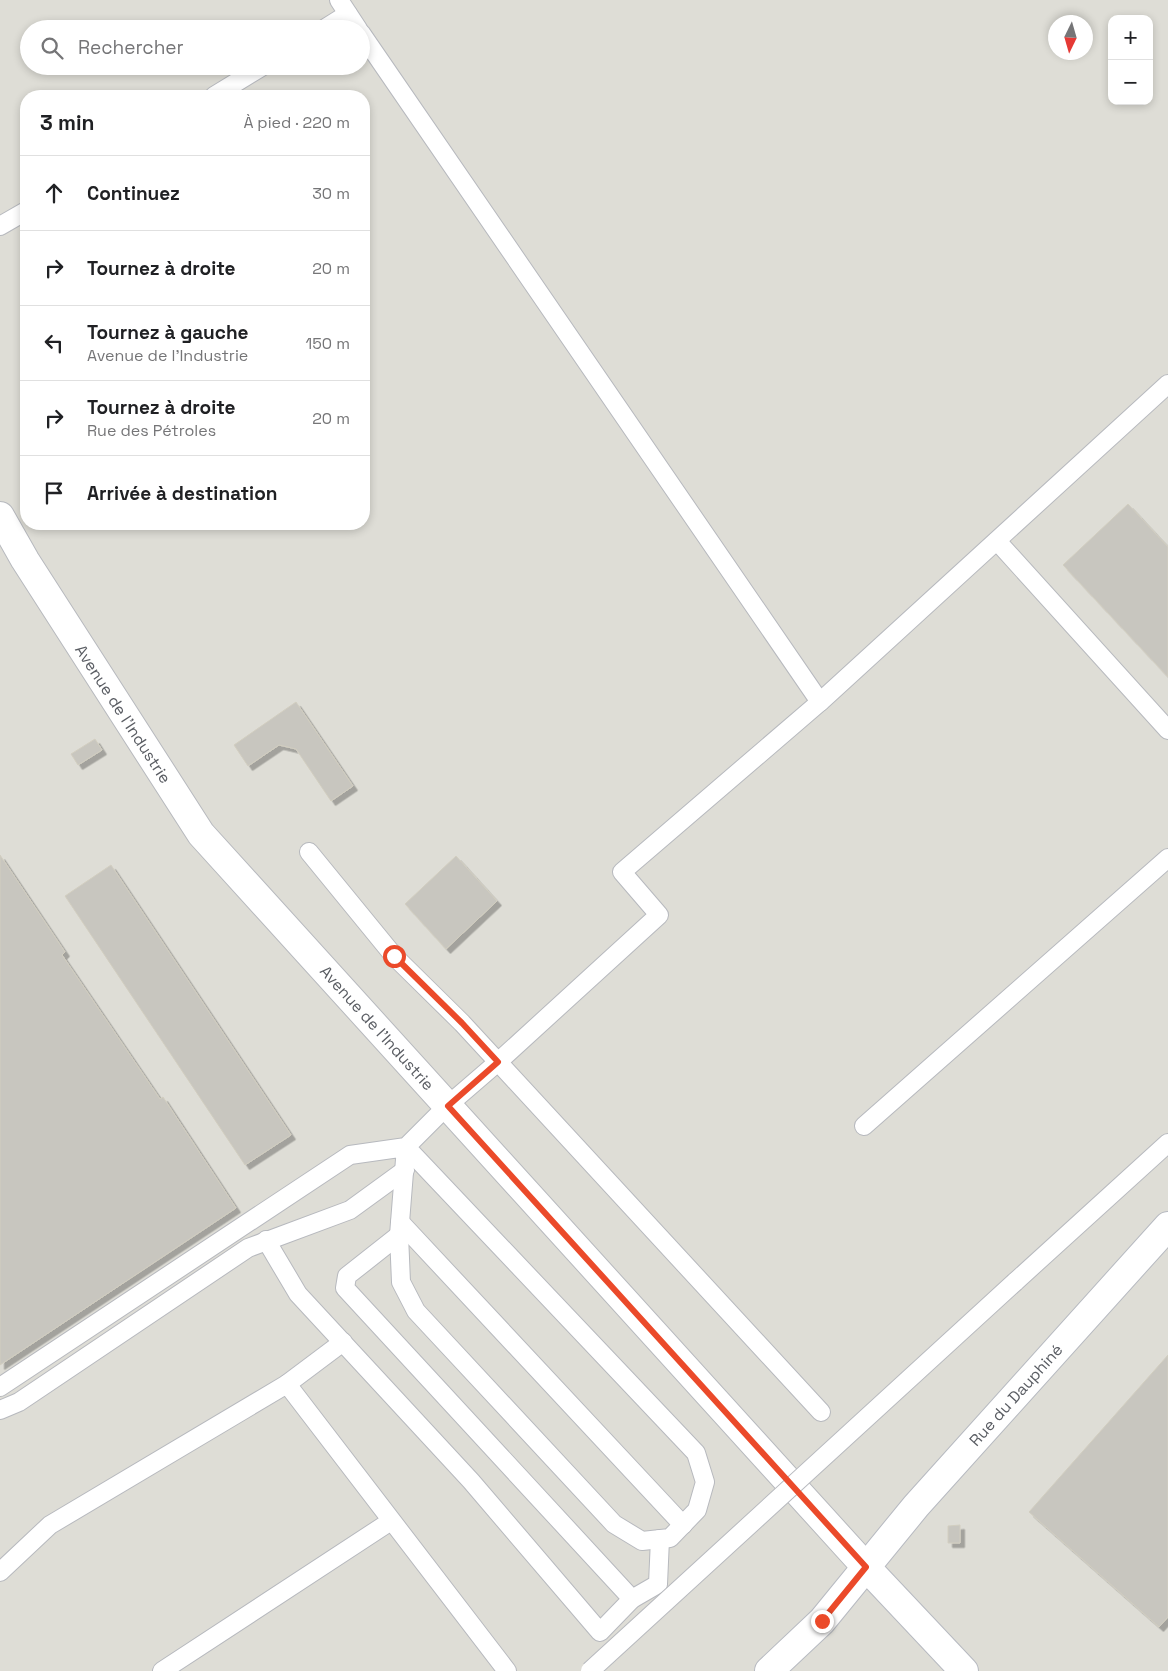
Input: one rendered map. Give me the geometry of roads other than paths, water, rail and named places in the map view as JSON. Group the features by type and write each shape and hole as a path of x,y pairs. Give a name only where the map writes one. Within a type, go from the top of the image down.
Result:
{"street":[{"name":"Avenue de l'Industrie","path":"0,516 30,568 201,834 866,1567 964,1671"},
{"name":"Rue du Dauphiné","path":"768,1671 822,1621 916,1506 1168,1226"}],"lane":[{"path":"332,20 343,7 352,20"},
{"path":"370,46 820,702"},
{"path":"224,90 248,75"},
{"path":"0,226 20,214"},
{"path":"0,1387 350,1155 406,1146 659,915 622,872 820,702 1168,384"},
{"path":"996,541 1168,730"},
{"path":"309,852 394,956 462,1023 821,1412"},
{"path":"864,1126 1168,858"},
{"path":"590,1671 1168,1143"},
{"path":"406,1146 696,1453 705,1482 697,1510 670,1538 642,1541 614,1524 416,1311 401,1282 399,1229 406,1146"},
{"path":"0,1410 19,1402 248,1248 350,1210 405,1170"},
{"path":"399,1229 683,1525"},
{"path":"399,1229 347,1276 345,1288 632,1599"},
{"path":"266,1240 298,1294 471,1481 600,1632 632,1599 658,1584 660,1539"},
{"path":"0,1572 50,1525 286,1384 343,1342"},
{"path":"286,1384 507,1671"},
{"path":"162,1671 391,1520"}]}
